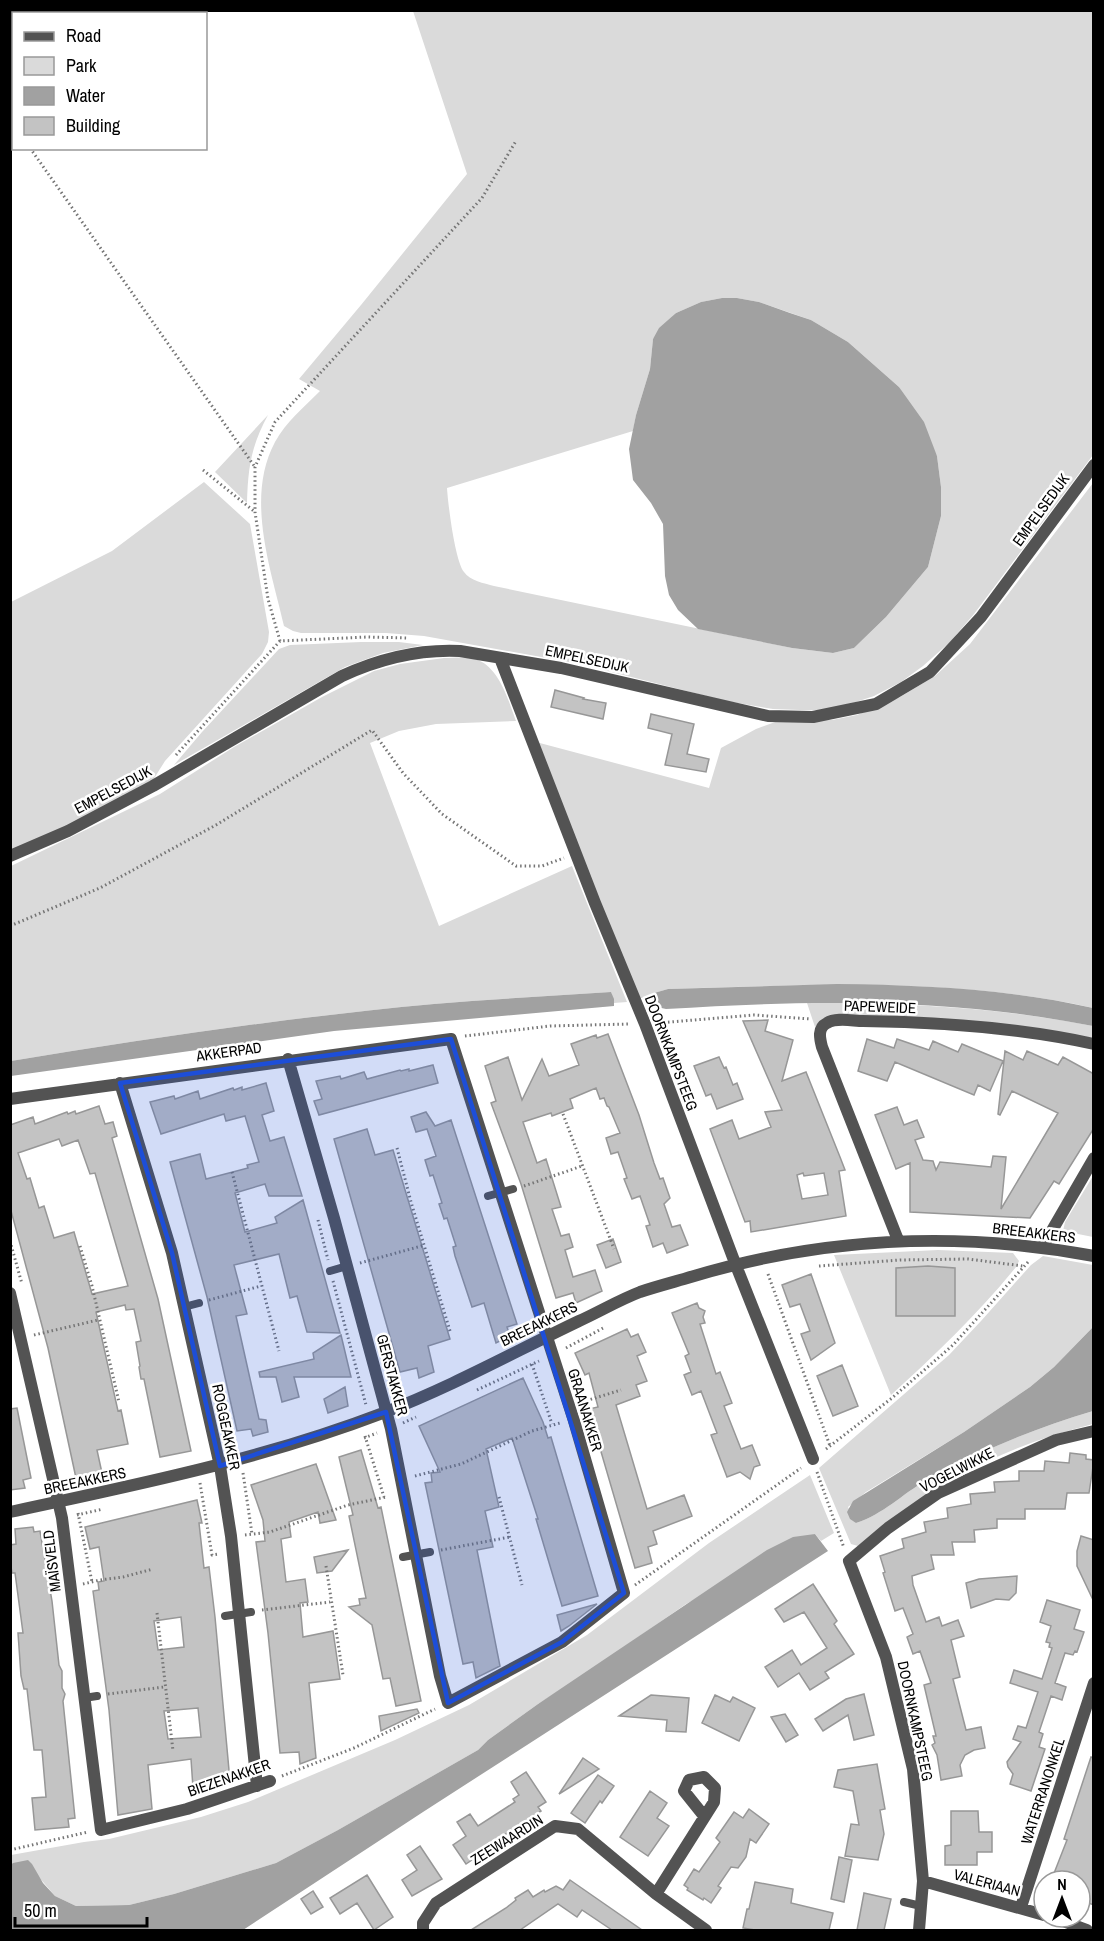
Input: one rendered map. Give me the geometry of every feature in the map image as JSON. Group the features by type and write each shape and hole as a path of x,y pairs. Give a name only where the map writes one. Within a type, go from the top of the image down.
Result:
{"street":[{"name":"EMPELSEDIJK","path":"10,856 68,831 153,786 342,676 371,663 404,655 444,650 561,668 768,716 813,717 876,704 930,672 981,618 1094,465"},
{"name":"DOORNKAMPSTEEG","path":"500,658 645,1024 741,1279 813,1459"},
{"name":"PAPEWEIDE","path":"898,1240 819,1036 822,1026 828,1021 840,1020 896,1021 1069,1038 1094,1044"},
{"name":"AKKERPAD","path":"10,1099 288,1059 451,1039"},
{"name":"GRAANAKKER","path":"451,1039 507,1191 546,1337 574,1421 624,1593"},
{"name":"GERSTAKKER","path":"288,1059 386,1412 405,1493 440,1676 448,1703"},
{"name":"ROGGEAKKER","path":"120,1083 172,1253 220,1466 245,1613 257,1786"},
{"path":"1044,1246 1094,1158"},
{"name":"BREEAKKERS","path":"10,1512 220,1466 316,1438 386,1412 475,1373 640,1292 735,1263 820,1248 898,1240 971,1241 1044,1246 1094,1256"},
{"name":"MAÏSVELD","path":"10,1293 58,1502 100,1830"},
{"name":"VOGELWIKKE","path":"849,1561 888,1528 938,1493 1056,1440 1094,1431"},
{"name":"DOORNKAMPSTEEG","path":"849,1561 886,1657 913,1769 923,1881 919,1930"},
{"path":"448,1703 562,1642 624,1593"},
{"name":"WATERRANONKEL","path":"1021,1907 1094,1683"},
{"name":"BIEZENAKKER","path":"100,1830 186,1809 270,1781"},
{"path":"656,1894 704,1816"},
{"name":"ZEEWAARDIN","path":"423,1930 423,1923 436,1903 555,1826 578,1829 656,1894 706,1930"},
{"name":"VALERIAAN","path":"923,1881 1032,1910"}],"lane":[{"path":"488,1196 507,1191"},
{"path":"330,1271 347,1266"},
{"path":"184,1307 199,1303"},
{"path":"403,1557 430,1552"},
{"path":"225,1616 245,1613"},
{"path":"84,1698 97,1696"},
{"path":"904,1902 921,1906"}],"path":[{"path":"280,641 268,599 255,512 255,467 274,422 482,198 516,141"},
{"path":"31,150 255,467"},
{"path":"202,470 255,512"},
{"path":"171,761 183,745 280,641 366,638 415,640"},
{"path":"10,927 120,878 216,825 372,730 403,773 442,814 516,866 542,866 576,853"},
{"path":"645,1024 754,1015 840,1020"},
{"path":"451,1039 550,1026 619,1024"},
{"path":"562,1114 614,1249"},
{"path":"397,1148 450,1331"},
{"path":"507,1191 582,1166"},
{"path":"232,1172 279,1351"},
{"path":"347,1266 425,1245"},
{"path":"80,1246 92,1286 119,1402"},
{"path":"624,1593 813,1459 892,1398 953,1345 1023,1266 1044,1246"},
{"path":"813,1266 900,1260 968,1259 1023,1266"},
{"path":"741,1279 768,1274 830,1446"},
{"path":"199,1303 261,1286"},
{"path":"21,1338 99,1320"},
{"path":"569,1407 621,1389"},
{"path":"402,1479 460,1464 532,1431 552,1424 574,1421"},
{"path":"813,1459 849,1561"},
{"path":"203,1470 200,1486 212,1555 233,1553"},
{"path":"231,1536 270,1532 348,1504 405,1493"},
{"path":"499,1497 522,1585"},
{"path":"58,1502 79,1514 92,1582"},
{"path":"430,1552 510,1536"},
{"path":"326,1566 343,1675"},
{"path":"70,1587 153,1569"},
{"path":"245,1613 330,1602"},
{"path":"157,1613 173,1751"},
{"path":"97,1696 164,1687"},
{"name":"BIEZENAKKER","path":"270,1781 354,1748 448,1703"},
{"path":"10,1850 100,1830"}],"highlighted area":[{"path":"451,1039 624,1593 562,1642 448,1703 386,1412 220,1466 172,1253 120,1083"}],"green space":[{"path":"413,11 1093,11 1093,455 974,614 950,642 901,682 874,696 844,706 821,710 773,709 726,701 580,664 424,636 293,631 284,626 263,534 262,486 266,464 284,428 320,391 299,379 467,174","holes":["737,298 759,302 811,320 848,342 899,387 937,456 941,487 941,516 928,567 886,617 854,648 833,653 792,648 494,586 470,578 461,566 455,545 447,488 633,431 650,369 653,339 676,313 701,302"]},
{"path":"268,415 252,458 247,503 215,472"},
{"path":"204,482 250,524 269,632 268,642 262,654 165,761 153,780 84,818 11,852 11,602 112,551"},
{"path":"1093,483 1093,1008 988,991 882,985 668,989 654,993 652,998 636,998 536,742 709,788 721,748 756,729 778,721 832,720 857,715 900,697 935,676 970,644"},
{"path":"399,642 423,645 383,653 345,667 174,765 279,649 290,645"},
{"path":"444,658 470,658 486,664 503,687 516,721 436,724 399,731 370,743 439,926 572,866 627,1002 614,1003 611,992 434,1004 222,1029 11,1061 11,866 160,794 234,747 322,697 374,671 400,664"},
{"path":"807,1003 931,1006 1028,1015 1093,1026 1093,1038 818,1023 815,1027"},
{"path":"1093,1176 1093,1237 1063,1231 1065,1222"},
{"path":"938,1250 1013,1253 1019,1261 1002,1284 971,1318 891,1395 834,1255"},
{"path":"1043,1256 1093,1265 1093,1327 1054,1367 1030,1387 964,1432 866,1492 848,1507 856,1523 884,1509 927,1480 1008,1441 1093,1411 1093,1424 1039,1440 986,1462 929,1495 858,1546 851,1544 819,1468 949,1355 1031,1265"},
{"path":"810,1475 834,1533 821,1541 815,1534 686,1604 538,1704 488,1740 478,1750 276,1863 129,1905 76,1906 55,1896 38,1876 13,1863 11,1865 11,1855 109,1839 201,1817 248,1802 395,1740 469,1705 587,1635 709,1543"}],"water":[{"path":"722,298 759,302 811,320 848,342 899,387 924,422 937,456 941,487 941,516 928,567 886,617 854,648 833,653 792,648 698,629 678,610 669,595 665,576 663,524 651,503 633,480 629,449 636,415 650,369 653,339 659,328 676,313 701,302"},
{"path":"837,984 966,989 1030,996 1093,1008 1093,1026 1028,1015 930,1005 810,1003 666,1009 657,1007 652,1001 654,993 668,989"},
{"path":"611,992 614,1006 334,1031 11,1076 11,1061 222,1029 434,1004"},
{"path":"1093,1327 1093,1411 1029,1433 967,1459 927,1480 866,1519 856,1523 850,1519 847,1512 853,1501 964,1432 1030,1387 1054,1367"},
{"path":"815,1534 828,1551 243,1930 11,1930 10,1865 13,1863 28,1860 43,1883 55,1896 76,1906 129,1905 276,1863 478,1750 488,1740 538,1704 767,1550 793,1537"}],"building":[{"path":"555,690 583,699 606,703 603,719 551,707"},
{"path":"651,714 694,724 687,754 709,759 706,772 665,765 672,734 648,728"},
{"path":"768,1020 765,1031 793,1040 782,1081 806,1072 845,1170 839,1171 846,1216 751,1232 750,1221 745,1222 710,1129 732,1120 739,1139 771,1127 765,1112 782,1110 743,1021","holes":["803,1173 804,1176 824,1173 828,1195 802,1199 797,1175"]},
{"path":"608,1034 639,1115 660,1179 663,1178 670,1198 664,1204 672,1227 680,1225 688,1245 667,1253 663,1243 653,1247 646,1226 650,1225 640,1196 632,1199 624,1179 627,1178 618,1152 611,1154 606,1138 620,1133 609,1107 604,1098 600,1099 596,1088 570,1099 573,1108 552,1116 551,1113 523,1122 537,1163 546,1159 561,1207 552,1209 561,1236 569,1234 573,1247 565,1250 573,1277 595,1270 602,1291 576,1303 573,1293 556,1298 521,1184 491,1103 496,1101 485,1066 508,1057 522,1100 542,1059 549,1076 579,1065 571,1044 596,1035 597,1038"},
{"path":"867,1039 894,1048 897,1039 929,1050 933,1041 958,1052 962,1044 1003,1061 990,1091 978,1085 974,1095 895,1062 887,1081 858,1071"},
{"path":"1005,1051 1023,1060 1027,1051 1058,1065 1063,1057 1094,1074 1094,1128 1059,1184 1054,1181 1030,1218 910,1212 910,1163 896,1169 875,1115 897,1107 904,1125 917,1120 924,1137 915,1140 923,1160 933,1161 936,1170 940,1162 991,1167 993,1156 1006,1157 1001,1209 1058,1113 1012,1091 1000,1115 998,1114"},
{"path":"719,1057 733,1085 737,1083 743,1099 717,1109 711,1094 706,1096 694,1066"},
{"path":"433,1065 438,1083 319,1115 314,1101 322,1099 316,1081 340,1076 341,1079 364,1072 367,1079 400,1070 409,1069 409,1071"},
{"path":"266,1083 274,1111 262,1115 270,1141 284,1137 302,1196 269,1196 265,1184 235,1193 245,1232 277,1223 275,1217 303,1200 340,1333 307,1332 297,1296 290,1298 279,1254 234,1265 247,1314 236,1316 259,1419 266,1420 268,1432 253,1436 251,1429 237,1431 207,1297 170,1162 200,1154 206,1179 248,1168 247,1165 259,1162 245,1116 226,1121 224,1114 161,1134 150,1102 174,1096 175,1099 198,1091 200,1099 233,1088 234,1090 242,1087 242,1090"},
{"path":"99,1106 105,1124 113,1122 117,1136 112,1138 158,1299 191,1451 160,1457 144,1379 141,1379 136,1342 141,1341 134,1309 126,1310 125,1305 96,1312 118,1411 121,1410 128,1444 97,1450 102,1473 76,1478 48,1348 10,1207 10,1125 33,1117 35,1124 67,1112 68,1114 75,1111 76,1114","holes":["59,1139 62,1146 78,1140 90,1174 95,1173 128,1286 92,1294 74,1232 54,1238 44,1206 39,1208 30,1178 27,1179 18,1153"]},
{"path":"426,1112 435,1126 451,1120 517,1324 507,1327 510,1336 496,1343 484,1303 472,1307 455,1256 453,1247 456,1246 447,1218 444,1219 439,1204 442,1203 433,1175 430,1176 425,1160 436,1156 427,1129 416,1132 411,1117"},
{"path":"367,1129 375,1155 393,1150 450,1339 428,1346 434,1372 419,1378 417,1368 400,1372 334,1139"},
{"path":"613,1239 621,1262 606,1268 597,1245"},
{"path":"928,1266 955,1268 955,1316 896,1316 896,1268"},
{"path":"811,1274 835,1343 811,1360 801,1334 810,1331 800,1304 790,1307 782,1285"},
{"path":"697,1303 699,1308 705,1311 703,1317 705,1323 700,1324 716,1374 720,1372 732,1403 724,1406 741,1449 752,1445 760,1465 754,1467 750,1479 740,1472 727,1477 711,1435 717,1433 701,1391 692,1395 684,1375 691,1372 685,1356 689,1354 672,1313"},
{"path":"627,1329 631,1337 638,1334 646,1352 637,1356 647,1381 636,1385 640,1396 616,1405 647,1509 684,1495 692,1516 653,1531 657,1544 648,1547 652,1563 635,1568 590,1414 589,1409 598,1407 589,1373 585,1375 575,1353"},
{"path":"341,1335 351,1377 294,1377 299,1397 282,1402 276,1377 260,1377 259,1372 314,1359 313,1353"},
{"path":"842,1365 858,1406 833,1416 817,1376"},
{"path":"523,1378 548,1438 551,1437 598,1596 562,1606 536,1519 538,1519 512,1438 486,1449 499,1507 485,1511 493,1547 477,1550 500,1666 476,1678 473,1662 463,1664 425,1483 432,1482 431,1473 440,1472 419,1426"},
{"path":"345,1387 348,1406 328,1413 324,1399"},
{"path":"17,1408 31,1478 23,1480 25,1488 10,1490 10,1409"},
{"path":"361,1450 378,1508 381,1507 421,1701 396,1706 390,1678 383,1679 372,1625 349,1607 360,1605 359,1599 366,1598 349,1516 353,1515 339,1457"},
{"path":"1070,1453 1086,1455 1086,1459 1094,1460 1089,1493 1067,1493 1065,1509 1025,1509 1025,1519 997,1519 997,1528 974,1530 975,1542 952,1542 954,1555 931,1555 934,1569 912,1576 926,1622 939,1617 942,1626 958,1620 964,1636 951,1640 960,1677 953,1679 966,1730 981,1727 985,1748 965,1755 960,1765 962,1776 941,1780 937,1755 932,1745 935,1743 933,1736 936,1736 924,1685 931,1683 920,1651 913,1654 907,1637 913,1634 903,1608 895,1611 880,1556 904,1548 902,1539 926,1532 924,1522 948,1518 947,1508 971,1504 970,1494 995,1492 994,1482 1019,1481 1019,1471 1044,1471 1045,1461 1069,1463"},
{"path":"316,1464 336,1520 320,1523 318,1512 289,1522 291,1537 281,1539 286,1582 305,1579 308,1602 300,1603 303,1637 333,1631 340,1679 309,1683 316,1758 300,1764 299,1752 280,1753 256,1542 265,1541 263,1520 251,1485"},
{"path":"197,1500 202,1523 199,1523 204,1568 209,1567 215,1617 230,1781 215,1782 215,1786 193,1788 191,1759 148,1765 152,1809 118,1815 109,1710 93,1591 99,1590 98,1582 104,1581 99,1547 90,1549 85,1527","holes":["181,1617 184,1647 158,1650 154,1621","198,1708 201,1737 168,1739 164,1711"]},
{"path":"33,1527 34,1532 40,1531 52,1601 59,1665 62,1671 62,1688 65,1694 63,1701 75,1818 68,1819 69,1827 35,1830 32,1798 46,1797 42,1750 34,1750 27,1689 24,1689 21,1676 18,1633 23,1633 15,1573 12,1573 10,1560 10,1545 16,1544 15,1529"},
{"path":"1081,1536 1094,1540 1094,1602 1077,1566 1077,1551"},
{"path":"348,1550 332,1571 317,1573 314,1557"},
{"path":"1017,1576 1016,1593 1009,1600 996,1599 971,1608 966,1583 979,1579"},
{"path":"813,1584 837,1621 834,1624 854,1654 825,1672 829,1678 810,1690 799,1673 778,1687 765,1667 792,1650 801,1665 827,1648 804,1612 784,1622 775,1609"},
{"path":"1047,1600 1080,1610 1074,1629 1084,1632 1077,1652 1075,1651 1073,1655 1065,1653 1055,1683 1066,1687 1062,1700 1051,1696 1039,1732 1043,1734 1039,1747 1045,1749 1031,1791 1010,1784 1013,1774 1007,1762 1021,1742 1013,1739 1018,1726 1026,1728 1038,1692 1010,1683 1014,1670 1042,1679 1052,1648 1049,1647 1050,1643 1046,1642 1051,1626 1040,1622"},
{"path":"597,1604 569,1626 561,1631 557,1615"},
{"path":"864,1694 874,1735 854,1740 848,1715 823,1731 815,1719 846,1699"},
{"path":"651,1695 689,1698 686,1732 666,1731 667,1720 619,1716"},
{"path":"715,1695 730,1702 733,1697 755,1708 739,1741 702,1723"},
{"path":"417,1709 419,1713 381,1731 379,1716"},
{"path":"785,1714 798,1735 786,1742 771,1717"},
{"path":"1091,1757 1094,1758 1094,1905 1092,1904 1092,1869 1056,1869 1067,1840 1064,1839"},
{"path":"583,1758 599,1769 559,1794"},
{"path":"877,1764 885,1809 880,1810 884,1834 878,1860 845,1856 851,1824 859,1825 853,1791 834,1787 838,1770"},
{"path":"526,1772 546,1802 538,1807 541,1811 492,1843 494,1845 466,1864 453,1845 466,1836 457,1822 470,1814 478,1826 515,1802 513,1799 519,1795 511,1782"},
{"path":"598,1775 614,1786 585,1823 571,1813"},
{"path":"650,1791 667,1803 657,1818 669,1826 648,1856 620,1837"},
{"path":"749,1809 769,1824 756,1843 750,1839 746,1857 738,1868 731,1867 718,1886 721,1888 711,1903 687,1890 688,1888 684,1885 694,1869 699,1872 720,1842 716,1838 734,1812 743,1818"},
{"path":"951,1811 978,1811 979,1832 992,1832 992,1852 977,1852 977,1865 945,1865 945,1846 951,1845"},
{"path":"420,1846 442,1879 412,1896 402,1880 417,1870 407,1855"},
{"path":"839,1857 852,1860 844,1902 831,1899"},
{"path":"367,1875 393,1917 374,1930 357,1903 340,1914 330,1898"},
{"path":"570,1880 642,1930 612,1930 582,1910 577,1917 558,1904 520,1930 471,1930 506,1908 516,1900 515,1898 528,1890 533,1897 556,1886 563,1890"},
{"path":"755,1882 793,1889 791,1903 833,1913 829,1930 743,1928"},
{"path":"313,1891 323,1907 311,1914 301,1899"},
{"path":"864,1893 891,1899 884,1930 857,1930"}]}
